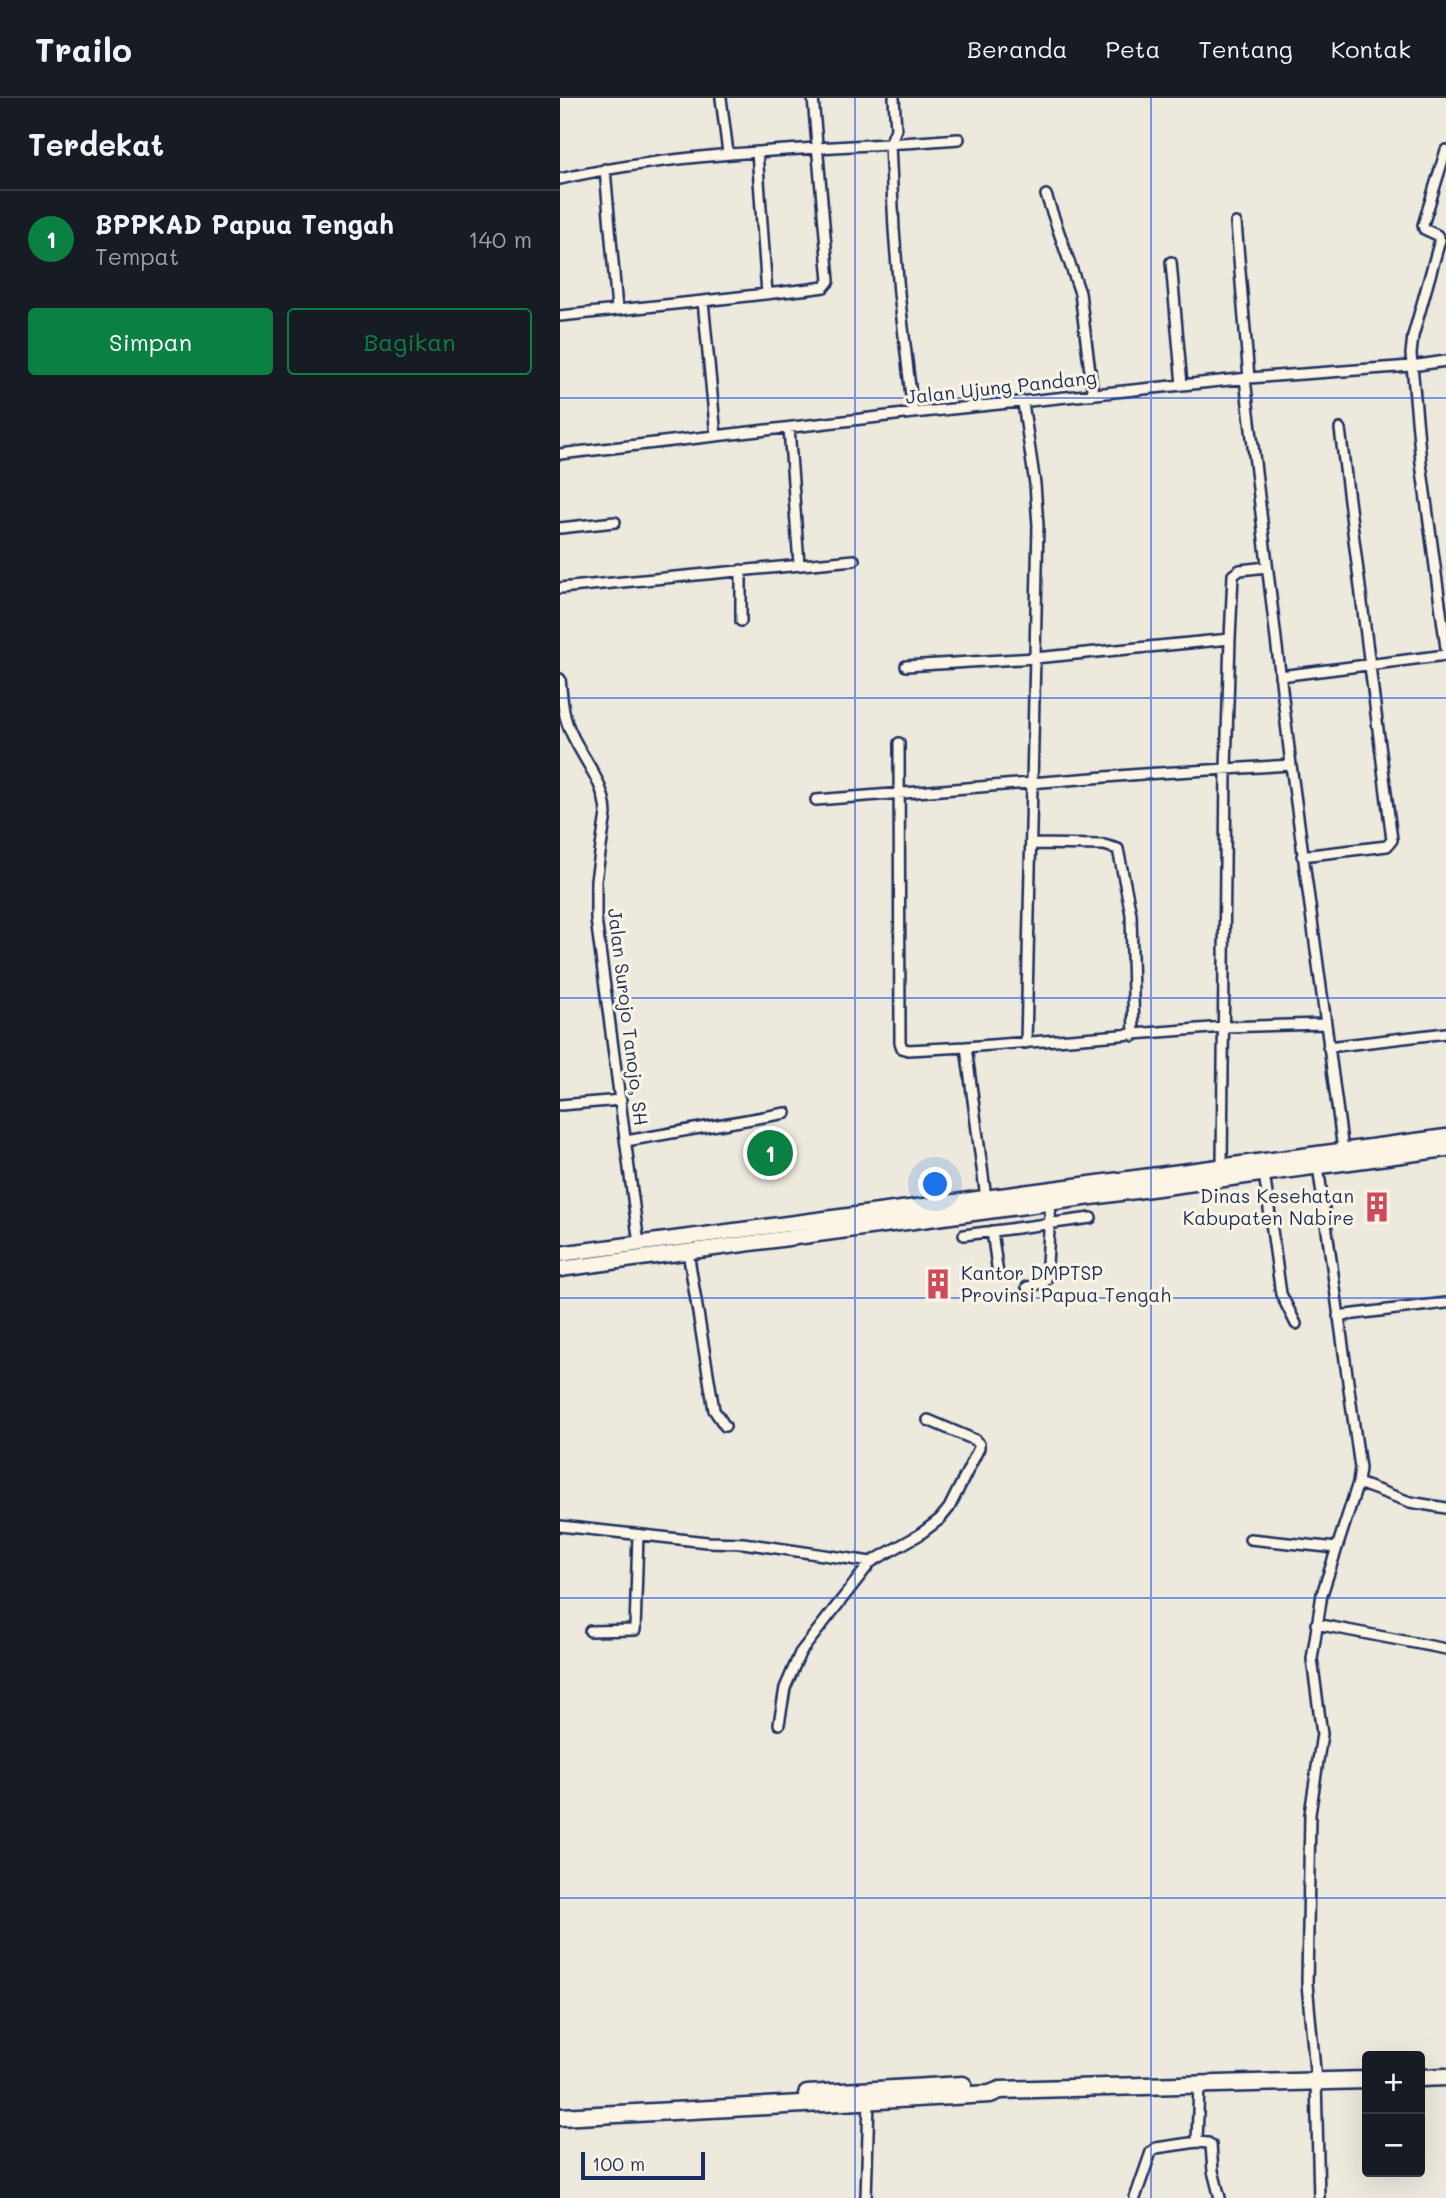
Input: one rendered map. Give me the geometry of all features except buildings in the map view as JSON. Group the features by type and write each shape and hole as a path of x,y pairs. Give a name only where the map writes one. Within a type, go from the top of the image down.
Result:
{"highway":[{"path":"1425,2078 1446,2077"},
{"path":"560,2107 833,2097 869,2101 990,2094 1000,2090 1362,2080"},
{"path":"560,2116 962,2085 990,2085 1000,2090"}],"main road":[{"path":"560,1269 688,1252 734,1238 986,1198 1051,1196 1222,1166 1446,1137"},
{"path":"560,1254 639,1244 734,1238 1051,1196 1264,1173 1446,1149"}],"street":[{"path":"721,98 728,153"},
{"path":"560,316 824,287 829,282 813,98"},
{"path":"894,98 896,129 890,144 899,293 913,413"},
{"path":"560,179 605,169 728,153 959,139"},
{"path":"1446,150 1423,225 1424,229 1437,235 1440,240 1413,336 1411,366 1423,483 1446,648"},
{"path":"757,152 767,294"},
{"path":"605,169 617,309"},
{"path":"1046,195 1080,293 1093,395"},
{"path":"1236,223 1247,379 1266,567 1324,1024 1343,1150"},
{"path":"1171,262 1182,385"},
{"path":"703,300 716,436"},
{"name":"Jalan Ujung Pandang","path":"560,454 913,413 1446,361"},
{"path":"1023,403 1038,514 1034,783 1026,1043"},
{"path":"789,428 799,564"},
{"path":"1302,856 1387,846 1391,842 1340,429"},
{"path":"560,528 615,522"},
{"path":"560,588 854,560"},
{"path":"1222,1166 1226,768 1233,575 1240,570 1266,567"},
{"path":"741,570 741,621"},
{"path":"906,666 1035,658 1230,639"},
{"path":"1280,676 1446,655"},
{"name":"Jalan Surojo Tanojo, SH","path":"560,679 561,708 600,784 606,802 595,908 639,1244"},
{"path":"899,743 901,1047 908,1050 966,1047 1224,1027 1324,1024"},
{"path":"816,800 1291,765"},
{"path":"1031,844 1104,845 1118,849 1131,914 1134,1036"},
{"path":"1328,1047 1446,1033"},
{"path":"966,1047 986,1198"},
{"path":"560,1105 621,1100"},
{"path":"626,1140 786,1113"},
{"path":"1318,1166 1360,1468 1358,1483 1322,1594 1312,1665 1322,1734 1310,1814 1307,1984 1316,2081 1319,2198"},
{"path":"1264,1173 1280,1294 1296,1324"},
{"path":"1027,1287 1044,1283 1046,1280 1051,1196"},
{"path":"964,1235 1091,1218"},
{"path":"992,1231 998,1274"},
{"path":"688,1252 714,1410 724,1426"},
{"path":"1338,1316 1446,1303"},
{"path":"779,1724 785,1688 800,1653 871,1562 919,1535 940,1519 949,1508 979,1448 975,1440 928,1420"},
{"path":"1358,1483 1410,1502 1446,1508"},
{"path":"560,1527 743,1543 871,1562"},
{"path":"590,1632 631,1631 637,1627 638,1535"},
{"path":"1250,1539 1337,1548"},
{"path":"1316,1624 1446,1649"},
{"path":"1197,2141 1199,2083"},
{"path":"866,2198 869,2101"},
{"path":"1135,2198 1151,2152 1156,2148 1197,2141 1211,2145 1213,2171 1220,2198"}],"place":[{"name":"BPPKAD Papua Tengah","path":"770,1153"},
{"name":"Dinas Kesehatan Kabupaten Nabire","path":"1377,1207"},
{"name":"Kantor DMPTSP Provinsi Papua Tengah","path":"938,1284"}]}
